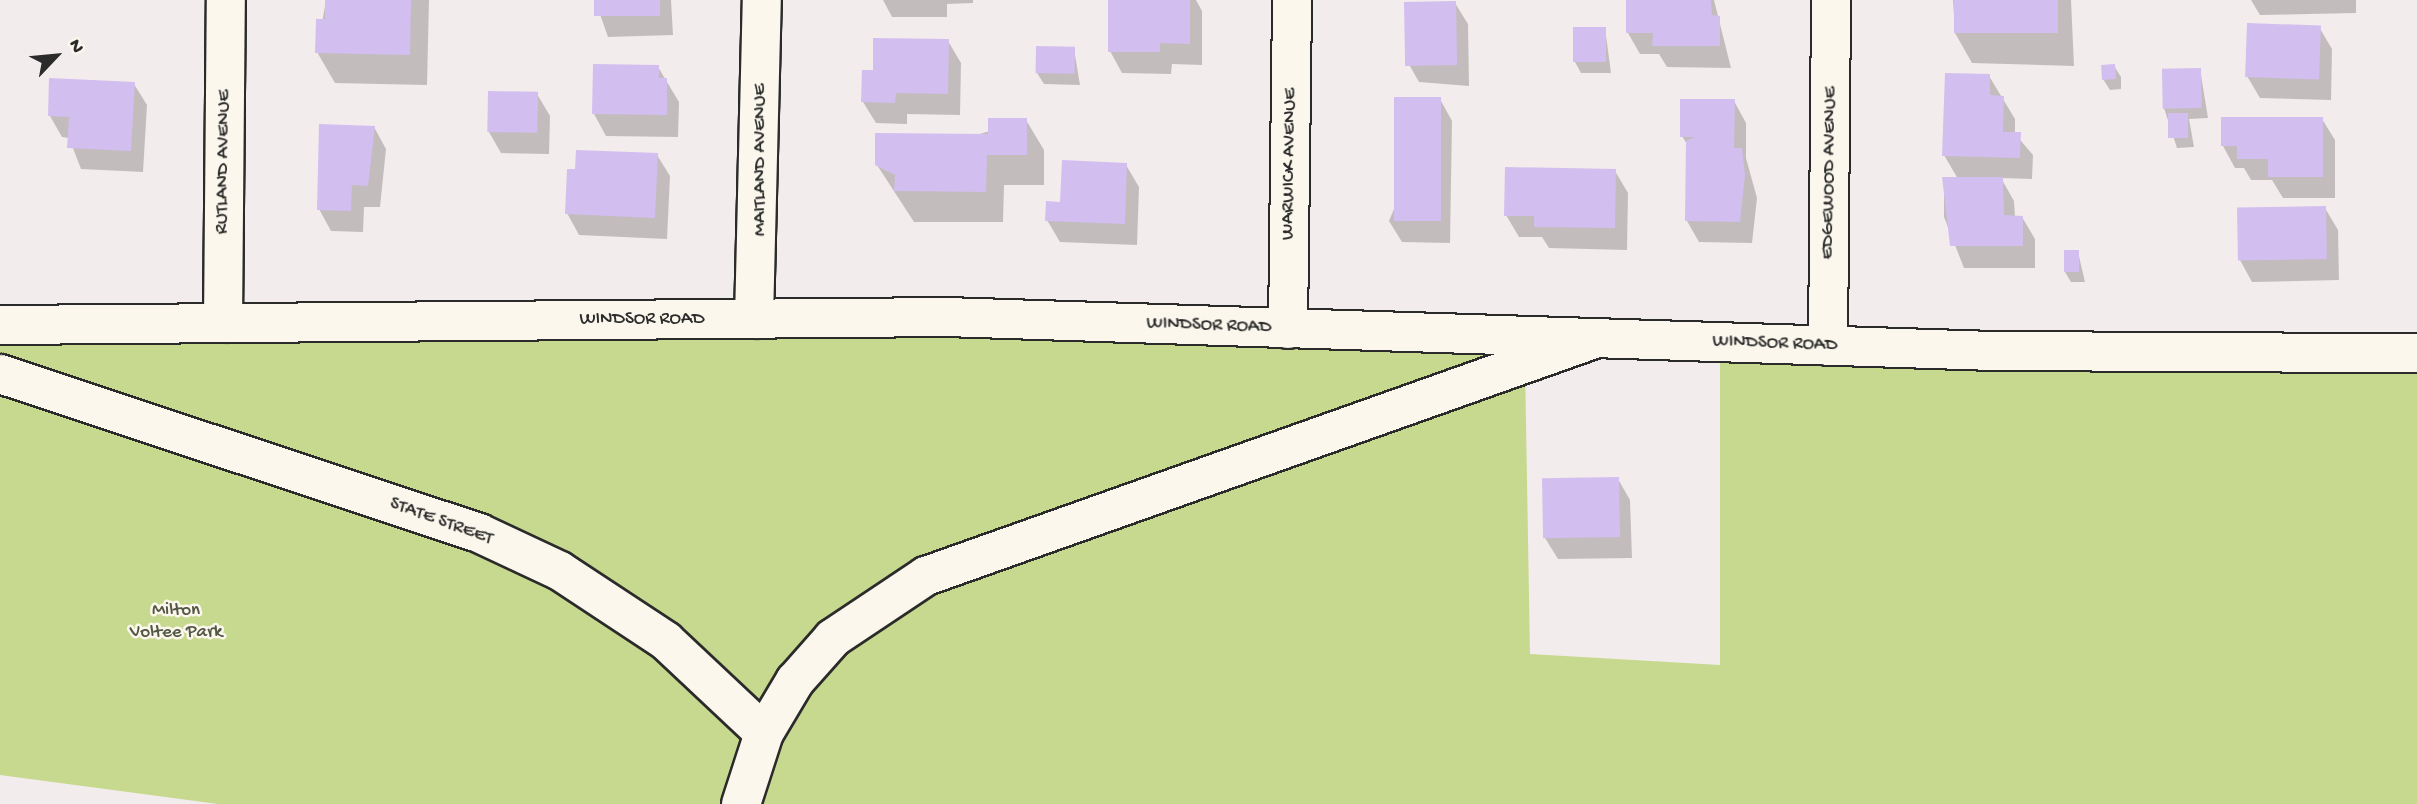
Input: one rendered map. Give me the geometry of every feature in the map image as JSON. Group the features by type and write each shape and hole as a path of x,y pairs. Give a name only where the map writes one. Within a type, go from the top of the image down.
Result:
{"street":[{"name":"RUTLAND AVENUE","path":"223,323 226,0"},
{"name":"MAITLAND AVENUE","path":"754,319 762,0"},
{"name":"WARWICK AVENUE","path":"1288,328 1292,0"},
{"name":"EDGEWOOD AVENUE","path":"1828,346 1831,0"},
{"name":"WINDSOR ROAD","path":"0,325 946,317 1828,346 2417,353"},
{"path":"741,804 764,733 795,681 833,638 926,576 1595,338"},
{"name":"STATE STREET","path":"0,374 479,533 560,571 666,641 764,733"}],"green space":[{"name":"Milton Voltee Park","path":"0,325 1595,338 1525,364 1530,654 1720,665 1720,342 2417,353 2417,804 218,804 0,775"}],"building":[{"path":"325,0 411,0 410,55 315,53 316,19 325,19"},
{"path":"594,0 660,0 660,16 594,16"},
{"path":"1108,0 1190,0 1190,44 1160,43 1160,52 1108,52"},
{"path":"1626,0 1711,0 1712,15 1720,16 1720,46 1652,46 1653,33 1626,33"},
{"path":"1954,0 2058,0 2058,33 1954,33"},
{"path":"1456,1 1457,65 1405,66 1404,2"},
{"path":"2247,23 2321,26 2319,80 2245,77"},
{"path":"1573,27 1606,27 1606,62 1573,62"},
{"path":"873,38 949,39 948,94 896,93 895,103 861,102 862,70 873,70"},
{"path":"1036,46 1075,47 1075,74 1036,73"},
{"path":"593,64 659,65 659,78 667,78 667,115 592,114"},
{"path":"2115,64 2116,79 2102,80 2101,65"},
{"path":"2201,68 2202,108 2163,109 2162,69"},
{"path":"1945,73 1990,74 1990,95 2004,96 2003,132 2021,132 2020,158 1942,156"},
{"path":"49,78 135,82 131,151 67,148 69,117 48,116"},
{"path":"488,91 538,92 537,133 487,132"},
{"path":"1394,97 1441,97 1441,221 1394,221"},
{"path":"1680,99 1735,99 1734,148 1742,148 1745,175 1740,222 1685,221 1686,141 1695,137 1680,137"},
{"path":"2168,113 2188,113 2188,138 2168,138"},
{"path":"2221,117 2323,117 2323,177 2268,177 2268,159 2237,159 2237,146 2221,146"},
{"path":"988,118 1027,118 1027,155 987,155 986,192 894,191 895,175 875,165 875,133 988,134"},
{"path":"319,124 375,126 368,186 352,185 351,211 317,210"},
{"path":"576,150 658,153 655,218 565,214 567,169 575,169"},
{"path":"1062,160 1127,163 1125,224 1045,221 1046,201 1060,202"},
{"path":"1505,167 1616,169 1615,228 1534,227 1534,216 1504,216"},
{"path":"1942,177 2003,177 2004,215 2023,216 2023,246 1950,246"},
{"path":"2326,206 2327,259 2238,261 2237,208"},
{"path":"2064,250 2079,250 2079,272 2064,272"},
{"path":"1619,477 1620,537 1543,538 1542,478"}]}
